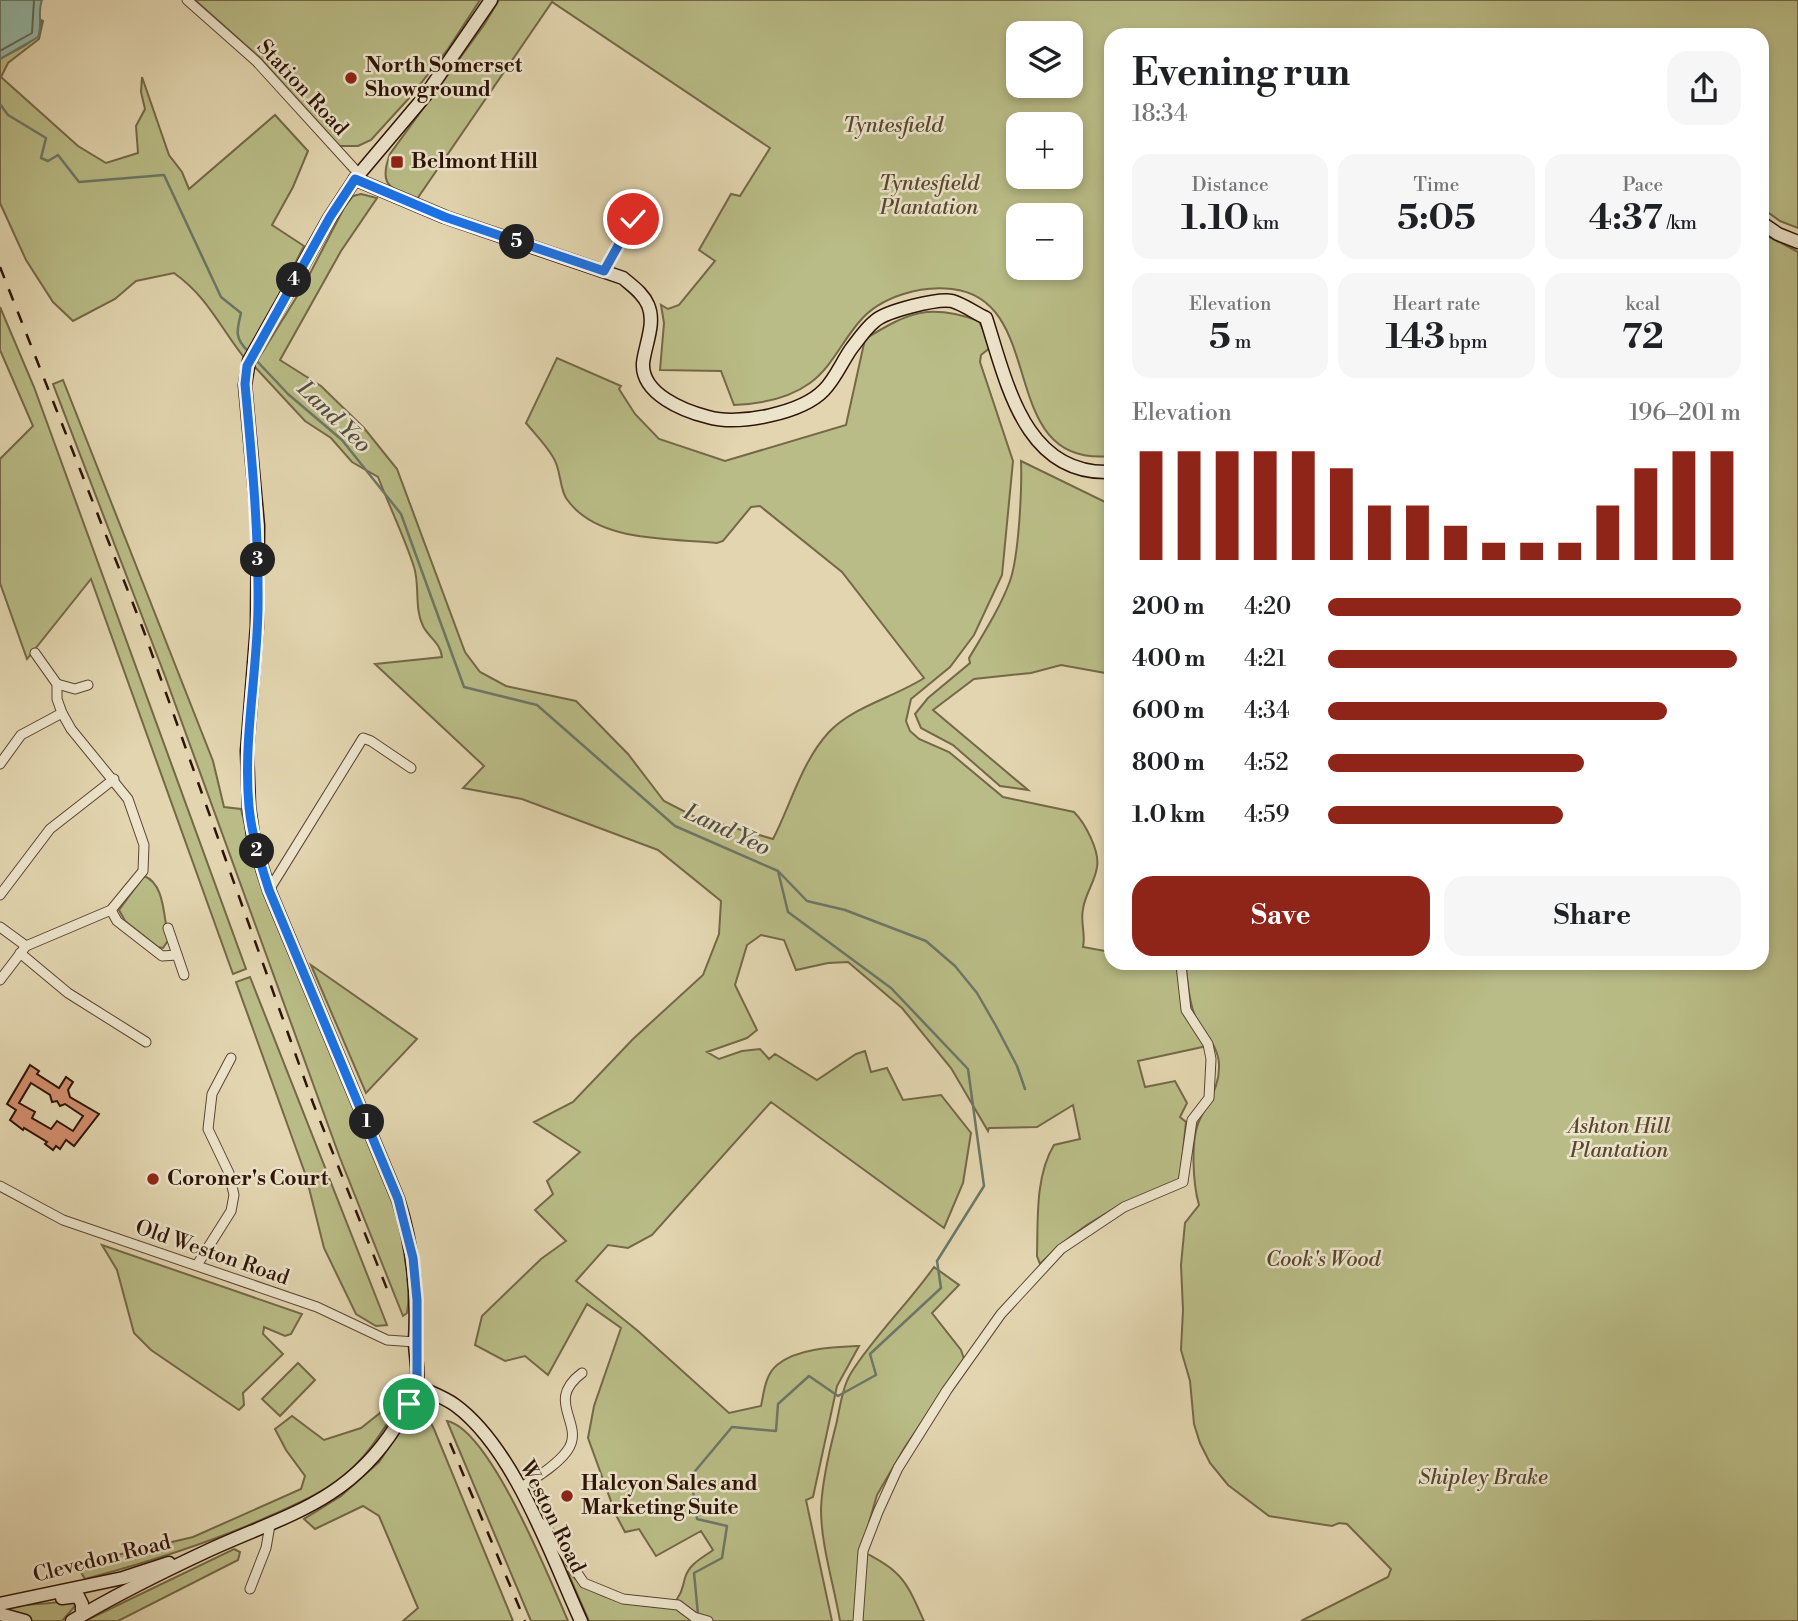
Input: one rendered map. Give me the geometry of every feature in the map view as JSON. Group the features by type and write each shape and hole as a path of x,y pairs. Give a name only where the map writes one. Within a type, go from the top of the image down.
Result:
{"main road":[{"path":"417,1386 417,1300 413,1258 398,1199 269,890 254,842 249,807 247,751 257,626 258,526 245,384 252,355 330,217 357,177 425,96 491,0"},
{"path":"357,177 445,217 623,278 639,291 649,306 650,330 643,365 649,383 663,397 680,407 711,418 747,419 779,414 804,403 824,390 851,349 876,319 915,306 951,301 986,318 1007,383 1031,437 1066,466 1104,472"},
{"path":"1769,228 1798,242"},
{"name":"Weston Road","path":"417,1386 456,1405 477,1426 520,1488 581,1621"},
{"name":"Clevedon Road","path":"77,1618 203,1553 330,1496 367,1465 396,1425 417,1386"},
{"name":"Clevedon Road","path":"5,1602 123,1578 203,1553"},
{"name":"Clevedon Road","path":"5,1602 39,1602 75,1595 81,1599 77,1618"},
{"path":"0,1614 25,1621"}],"street":[{"name":"Station Road","path":"187,0 258,64 357,177"},
{"path":"604,271 633,219"},
{"path":"0,979 23,950 111,910 143,871 144,845 128,799 71,729 57,699 57,684 35,653"},
{"path":"57,684 75,689 88,685"},
{"path":"0,764 22,735 62,713"},
{"path":"269,890 363,738 411,768"},
{"path":"0,895 50,830 114,779"},
{"path":"111,910 117,922 162,956 177,955"},
{"path":"0,928 68,993 146,1042"},
{"path":"168,928 184,975"},
{"path":"858,1621 863,1551 898,1468 947,1390 1001,1314 1061,1249 1124,1207 1183,1182 1192,1120 1209,1098 1211,1059 1208,1044 1186,1010 1182,970"},
{"path":"197,1265 231,1211 234,1195 229,1173 208,1129 212,1094 231,1058"},
{"name":"Old Weston Road","path":"0,1186 64,1220 317,1307 387,1340 415,1342"},
{"path":"520,1488 568,1450 572,1436 563,1401 566,1389 582,1373"},
{"path":"535,1521 545,1525 584,1583 623,1600 678,1605 701,1619"},
{"path":"250,1589 266,1548 270,1525"}],"green space":[{"name":"North Somerset Showground","path":"195,0 480,0 448,49 371,140 358,146 339,146 260,58"},
{"name":"Tyntesfield Plantation","path":"499,0 1798,0 1798,228 1769,213 1769,28 1104,28 1104,455 1075,453 1051,437 1035,411 1015,350 1002,321 982,300 952,289 915,291 878,305 860,321 818,377 792,393 774,400 734,405 721,371 660,370 664,323 661,305 668,309 679,305 715,261 699,250 731,194 740,196 770,148 552,2 417,199 393,189 386,179 390,154 484,25"},
{"path":"41,20 39,39 8,63 1,77 78,146 106,163 138,153 136,126 145,109 141,92 142,77 169,155 182,172 189,189 275,115 308,151 293,187 272,225 304,246 246,360 205,303 174,273 136,281 115,299 73,321 53,302 26,260 0,203 0,59 32,40 40,28"},
{"path":"361,194 377,198 341,251 280,360 321,386 364,428 397,469 465,652 480,672 506,686 576,701 628,754 664,801 693,816 773,839 804,769 829,732 862,708 924,678 842,572 760,506 751,507 723,541 717,543 635,536 615,531 579,513 566,498 556,462 526,423 557,358 621,386 619,389 635,414 659,439 725,461 846,425 865,339 894,322 920,313 946,312 962,315 979,321 991,347 981,355 980,362 1013,461 1002,575 974,635 950,667 911,699 906,721 910,731 919,739 949,752 1003,797 1074,812 1091,838 1097,860 1096,872 1083,909 1083,947 1104,951 1104,970 1177,970 1183,1010 1207,1046 1138,1061 1145,1087 1175,1081 1187,1103 1180,1117 1186,1122 1180,1180 1141,1196 1088,1224 1040,1264 1037,1256 1038,1214 1043,1170 1054,1145 1080,1139 1073,1105 1037,1127 989,1128 988,1131 951,1068 902,1008 848,962 796,970 784,940 761,935 747,945 735,985 757,1030 747,1038 707,1052 719,1059 742,1051 760,1049 769,1059 775,1054 817,1080 865,1051 871,1072 887,1068 903,1100 941,1095 971,1133 963,1183 944,1228 771,1102 652,1235 628,1248 608,1245 576,1281 638,1331 729,1413 761,1406 770,1374 785,1359 816,1350 859,1346 837,1386 813,1497 806,1500 832,1621 589,1621 567,1571 585,1586 615,1600 683,1610 677,1599 687,1573 696,1562 713,1550 701,1531 656,1556 639,1529 625,1532 616,1515 588,1438 594,1406 621,1328 587,1304 548,1375 525,1356 505,1361 475,1345 482,1316 541,1259 566,1241 535,1210 553,1194 547,1181 580,1152 534,1122 573,1102 633,1039 703,975 719,934 721,901 658,850 522,799 463,788 484,766 375,664 442,657 420,619 416,574 401,533 378,477 352,462 331,438 305,421 254,366 304,285 353,196"},
{"path":"1769,237 1798,252 1798,1621 1301,1621 1388,1577 1391,1569 1347,1524 1332,1526 1269,1516 1228,1485 1210,1463 1200,1443 1194,1424 1190,1381 1181,1350 1181,1265 1185,1223 1199,1205 1194,1174 1195,1138 1200,1119 1216,1086 1219,1064 1216,1050 1198,1022 1190,997 1186,970 1769,970"},
{"path":"0,307 34,387 246,969 233,974 91,579 27,659 0,583 0,459 33,426 0,350"},
{"path":"63,380 213,761 224,807 241,809 257,874 394,1204 408,1272 409,1299 407,1313 403,1316 340,1158 165,676 53,384"},
{"path":"1021,461 1104,502 1104,673 1061,665 1031,673 974,679 933,710 1028,790 1000,786 953,745 921,728 915,714 928,698 970,663 969,658 1006,591 1018,539"},
{"path":"144,876 151,880 160,894 169,939 163,948 125,921 119,910"},
{"path":"311,965 417,1039 366,1093"},
{"path":"250,977 387,1325 376,1326 356,1314 324,1248 306,1176 236,982"},
{"path":"102,1245 302,1314 291,1334 285,1336 264,1327 263,1334 283,1354 243,1393 244,1405 239,1410 151,1350 134,1333 117,1270"},
{"path":"934,1267 959,1285 932,1313 961,1350 964,1359 905,1447 877,1495 861,1550 900,1577 924,1621 840,1621 825,1551 821,1509 826,1467 843,1392 860,1359"},
{"path":"298,1363 315,1380 280,1416 262,1399"},
{"path":"394,1402 398,1407 366,1453 351,1470 317,1494 226,1534 156,1559 85,1579 79,1569 100,1559 193,1537 301,1489 305,1476 275,1429 292,1416 324,1440 361,1428"},
{"path":"424,1410 513,1621 403,1621 418,1608 379,1516 363,1506 315,1529 304,1519 341,1496 379,1462 412,1413"},
{"path":"447,1421 464,1430 482,1450 499,1477 533,1542 568,1621 531,1621"},
{"path":"234,1549 240,1552 238,1560 118,1621 85,1621"},
{"path":"64,1601 74,1603 75,1606 62,1621 32,1621 0,1611 15,1606"}],"water":[{"path":"0,0 42,0 38,37 0,59"}],"building":[{"path":"30,1065 39,1071 37,1074 59,1088 66,1077 73,1082 68,1090 70,1097 99,1114 74,1146 66,1140 60,1149 56,1146 53,1150 45,1144 47,1142 10,1120 16,1110 7,1104","holes":["31,1083 50,1095 52,1102 57,1101 60,1106 65,1104 83,1116 73,1131 57,1121 51,1129 32,1118 35,1112 19,1103"]}],"waterway":[{"name":"Land Yeo","path":"0,104 8,115 46,138 41,158 48,161 58,155 79,182 164,175 221,297 241,313 238,334 240,342 248,351"},
{"name":"Land Yeo","path":"255,359 288,394 342,440 401,514 464,687 537,705 675,826 778,871 788,912 891,988 968,1069 984,1186 937,1261 941,1288 870,1354 876,1375 838,1396 809,1376 778,1404 776,1431 732,1427 691,1476 697,1519 727,1526 722,1558 694,1573 698,1614"},
{"path":"779,872 807,901 845,910 926,941 955,966 977,993 996,1026 1017,1066 1025,1089"}],"railway":[{"path":"0,267 143,629 313,1103 391,1299"},
{"path":"450,1443 525,1621"}],"place":[{"name":"North Somerset Showground","path":"351,78"},
{"name":"Belmont Hill","path":"397,162"},
{"name":"Coroner's Court","path":"153,1179"},
{"name":"Halcyon Sales and Marketing Suite","path":"567,1496"}],"route":[{"path":"409,1404 417,1386 417,1300 407,1227 304,968 269,890 254,842 249,807 247,751 257,626 258,526 245,384 247,366 330,217 355,179 445,217 604,271 633,219"}],"park label":[{"name":"Tyntesfield","path":"893,126"},
{"name":"Ashton Hill Plantation","path":"1619,1139"},
{"name":"Cook's Wood","path":"1323,1260"},
{"name":"Shipley Brake","path":"1483,1478"}]}
